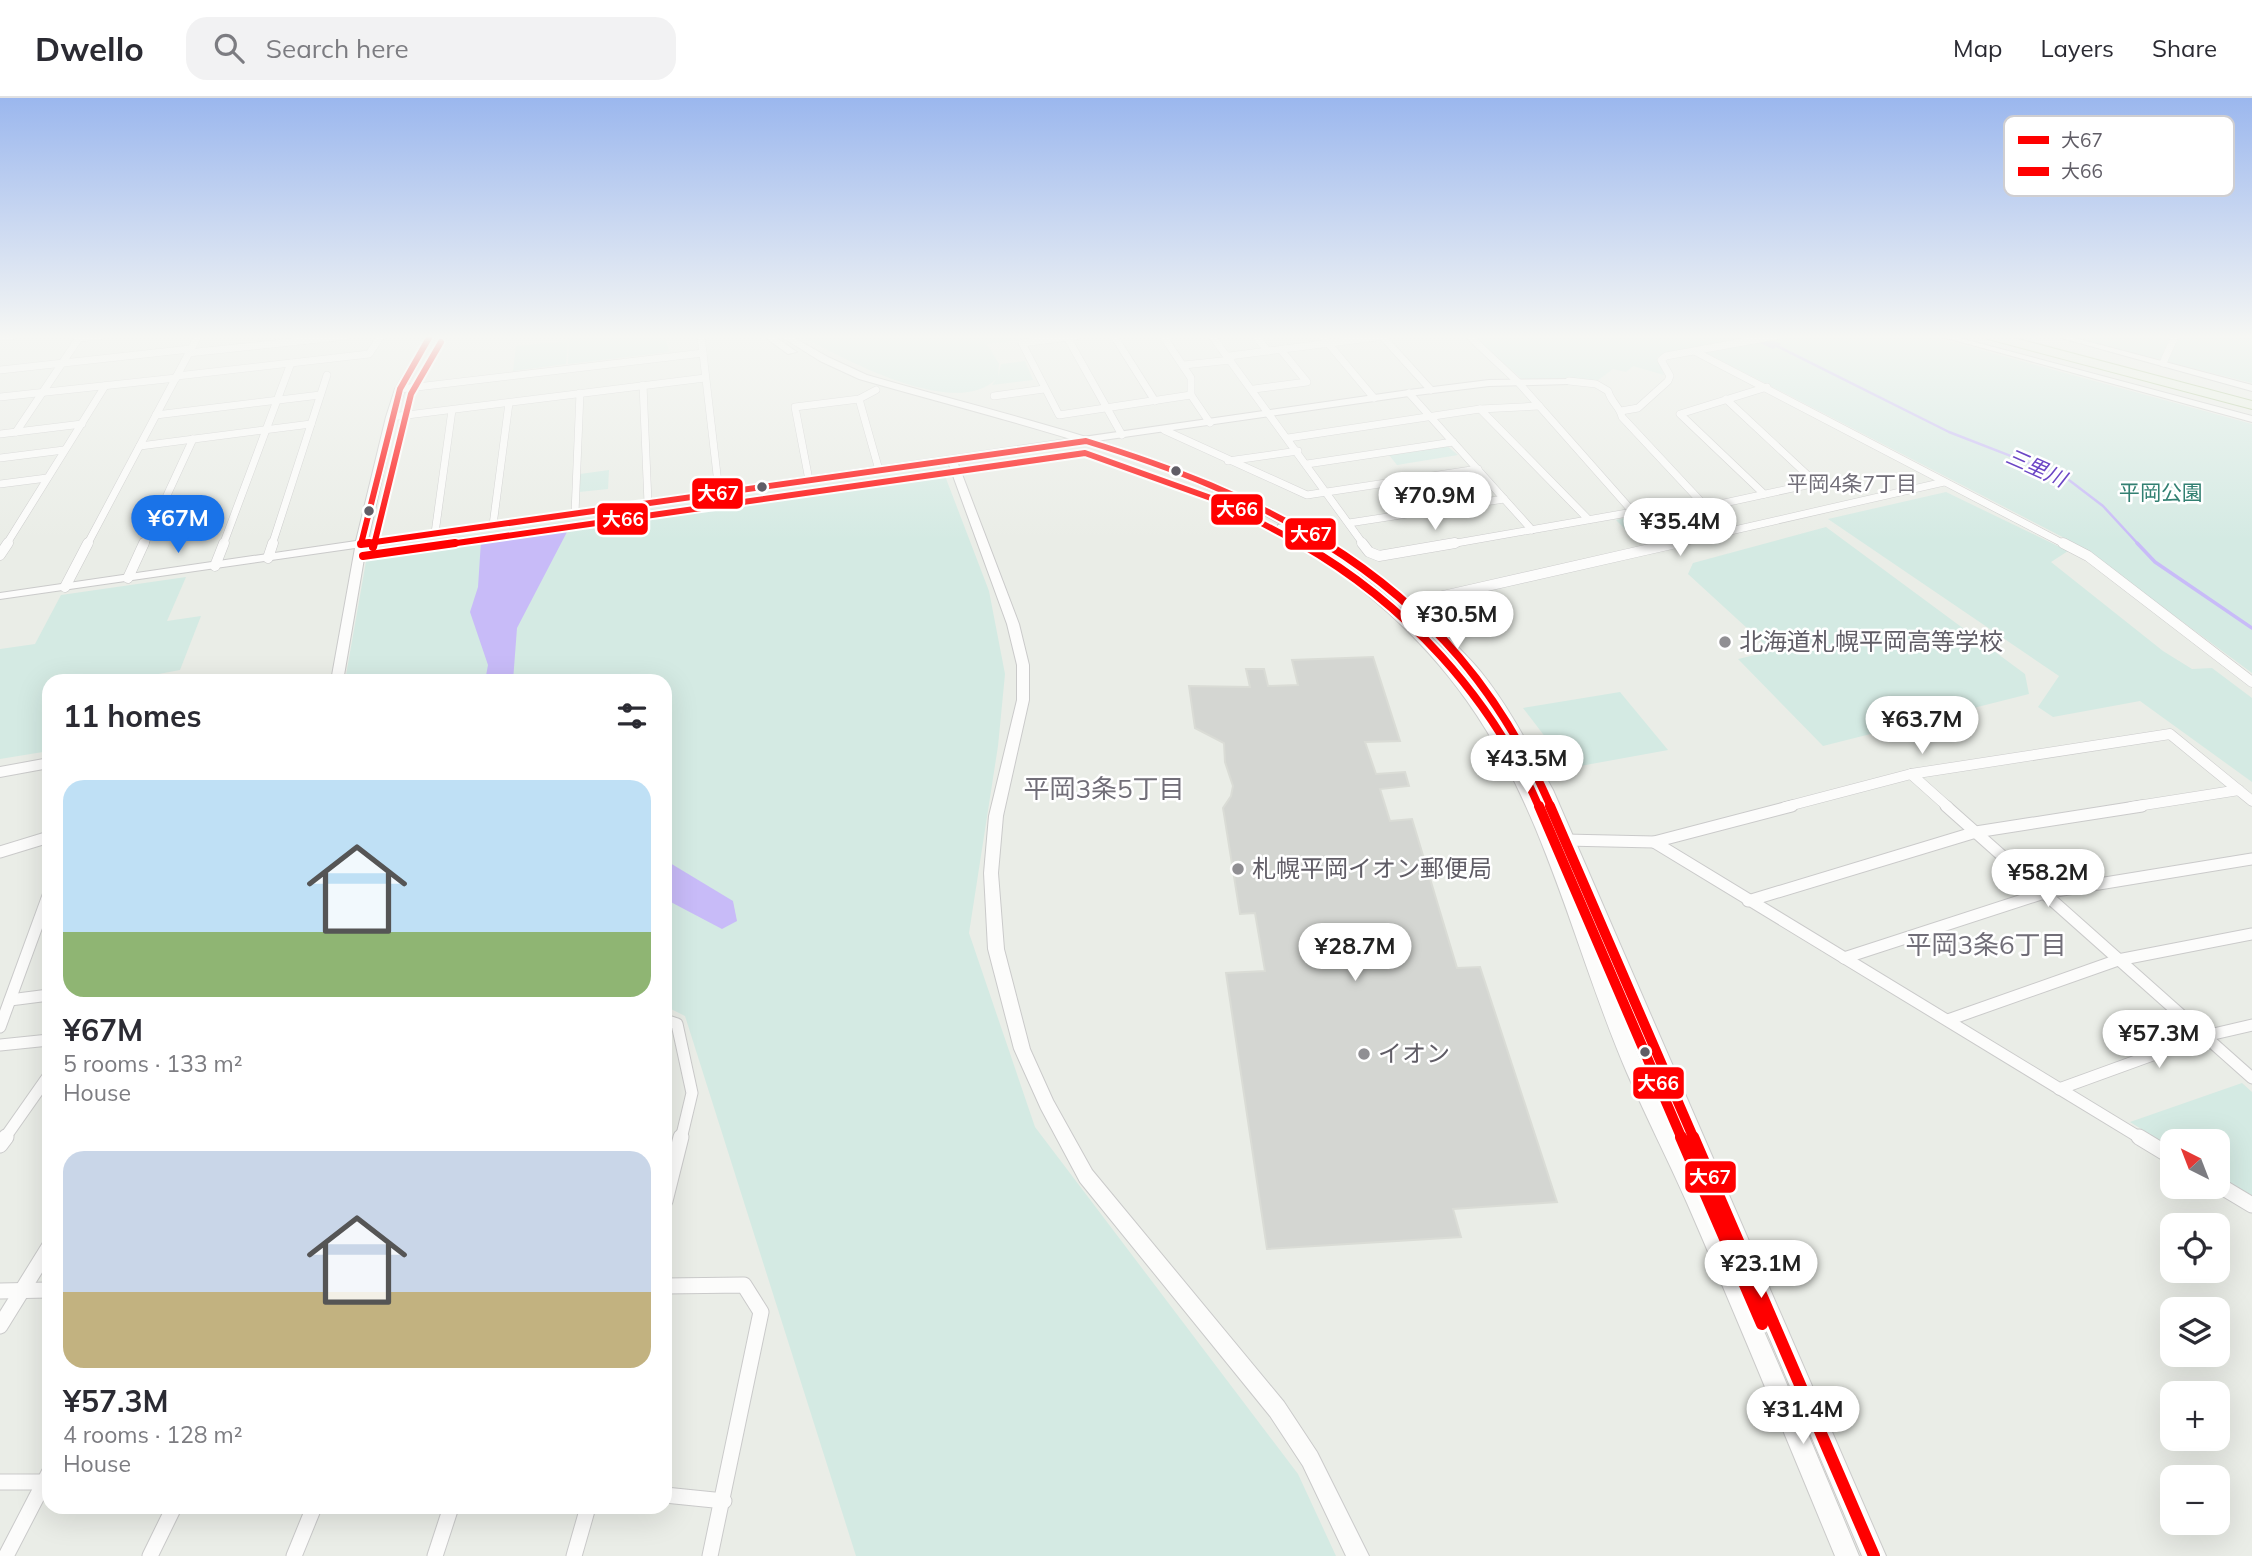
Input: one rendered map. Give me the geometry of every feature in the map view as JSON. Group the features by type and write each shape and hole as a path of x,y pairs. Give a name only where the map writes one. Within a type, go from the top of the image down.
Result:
{"main road":[{"path":"926,404 1069,444 1184,481 1298,537 1371,589 1406,620 1459,678 1493,729 1539,826 1632,1063 1696,1201 1847,1556"},
{"path":"957,404 1201,478 1275,512 1344,553 1408,604 1486,690 1534,768 1874,1556"}],"street":[{"path":"16,432 36,404"},
{"path":"0,555 94,404"},
{"path":"65,587 162,404"},
{"path":"156,415 250,404"},
{"path":"215,566 275,404"},
{"path":"268,558 317,404"},
{"path":"338,674 361,544 395,404"},
{"path":"391,418 501,404"},
{"path":"493,525 509,404"},
{"path":"575,513 580,404"},
{"path":"644,404 648,503"},
{"path":"708,404 719,492"},
{"path":"809,480 795,408 823,404"},
{"path":"860,404 879,470"},
{"path":"1053,404 1059,415 1134,404"},
{"path":"1105,404 1122,435"},
{"path":"1197,404 1210,423"},
{"path":"1264,404 1287,438 1370,552 1379,556 1633,512 1539,406 1480,409 1287,438"},
{"path":"0,596 1335,404"},
{"path":"1419,404 1532,530"},
{"path":"1613,404 1621,411 1622,417 1706,507 1816,483 1731,404"},
{"path":"1621,411 1638,408 1642,404"},
{"path":"1711,404 1680,414 1763,494"},
{"path":"1799,404 2088,556 2252,682"},
{"path":"2196,404 2252,419"},
{"path":"1480,409 1588,519"},
{"path":"435,533 453,410"},
{"path":"0,434 82,424"},
{"path":"139,446 311,424"},
{"path":"1164,430 1307,495 1478,469"},
{"path":"128,578 193,439"},
{"path":"1307,464 1453,442"},
{"path":"0,458 64,450"},
{"path":"1228,461 1298,451"},
{"path":"952,460 1001,589 1023,665 1023,700 996,816 991,873 996,949 1022,1049 1047,1104 1086,1176 1277,1409 1311,1459 1358,1556"},
{"path":"0,484 47,478"},
{"path":"1408,604 1944,482"},
{"path":"1349,523 1504,499"},
{"path":"1565,840 1654,842 1911,774 2169,734 2252,801"},
{"path":"0,772 42,764"},
{"path":"1911,774 2252,1078"},
{"path":"1748,901 1976,832 2239,790"},
{"path":"0,852 42,839"},
{"path":"1654,842 2160,1150"},
{"path":"1844,958 2044,893 2252,859"},
{"path":"0,1027 42,912"},
{"path":"1948,1020 2118,960 2252,934"},
{"path":"10,1000 42,996"},
{"path":"672,1022 677,1024 692,1093 672,1173"},
{"path":"2059,1089 2205,1036 2252,1025"},
{"path":"0,1045 42,1041"},
{"path":"0,1145 42,1085"},
{"path":"2230,1192 2252,1205"},
{"path":"0,1326 42,1258"},
{"path":"672,1286 744,1285 761,1312 724,1501 710,1556"},
{"path":"0,1291 42,1290"},
{"path":"0,1482 42,1477"},
{"path":"6,1556 42,1485"},
{"path":"672,1496 724,1501"},
{"path":"150,1556 171,1514"},
{"path":"294,1556 311,1514"},
{"path":"435,1556 449,1514"},
{"path":"574,1556 586,1514"}],"green space":[{"name":"平岡公園","path":"1805,404 2179,404 2252,424 2252,673 2080,546"},
{"path":"1447,446 1458,455 1397,465 1389,455"},
{"path":"942,468 989,591 1005,674 998,746 969,933 1035,1127 1298,1474 1336,1556 856,1556 685,1016 672,1010 672,674 346,674 368,550"},
{"path":"609,470 608,489 579,492 580,474"},
{"path":"1946,492 2068,551 2051,562 2163,651 2192,669 2212,668 2252,698 2252,782 2140,701 2053,717 2038,707 2059,676 1828,519"},
{"path":"1660,509 1686,532 1638,542 1616,520"},
{"path":"1826,527 2025,674 2029,694 1823,746 1738,659 1772,651 1688,574 1693,563"},
{"path":"186,577 167,621 201,616 180,670 159,674 42,674 42,752 0,759 0,649 35,644 61,595"},
{"path":"1620,692 1668,750 1569,768 1523,708"},
{"path":"2242,1083 2252,1092 2252,1196 2230,1183 2230,1129 2160,1129 2160,1141 2130,1122"}],"shaded area":[{"path":"568,530 517,628 514,674 486,674 488,665 470,612 478,587 481,541"},
{"path":"672,864 733,901 737,921 722,929 672,903"}],"building":[{"path":"1373,657 1400,741 1365,742 1376,774 1405,772 1409,786 1380,789 1390,821 1412,819 1457,968 1480,967 1557,1202 1453,1209 1461,1237 1267,1249 1226,973 1265,971 1255,913 1240,914 1223,808 1231,796 1233,786 1225,762 1224,743 1195,728 1189,686 1250,687 1246,669 1264,669 1268,686 1298,685 1292,660"}],"waterway":[{"name":"三里川","path":"1893,404 1949,432 2065,477 2103,506 2139,545"},
{"name":"三里川","path":"2137,543 2155,562 2252,628"}],"transit line":[{"name":"大67","path":"361,544 396,404"},
{"name":"大66","path":"373,547 409,404"},
{"name":"大67","path":"361,544 1086,441 1196,478 1249,501 1349,558 1395,593 1438,632 1477,676 1502,712 1537,776 1874,1556"},
{"name":"大66","path":"363,556 1085,453 1177,484 1265,523 1347,573 1385,603 1458,673 1495,726 1534,795 1762,1324"}],"place":[{"name":"北海道札幌平岡高等学校","path":"1725,642"},
{"name":"札幌平岡イオン郵便局","path":"1238,869"},
{"name":"イオン","path":"1364,1054"}],"district":[{"name":"平岡4条7丁目","path":"1852,484"},
{"name":"平岡3条5丁目","path":"1104,789"},
{"name":"平岡3条6丁目","path":"1986,945"}]}
